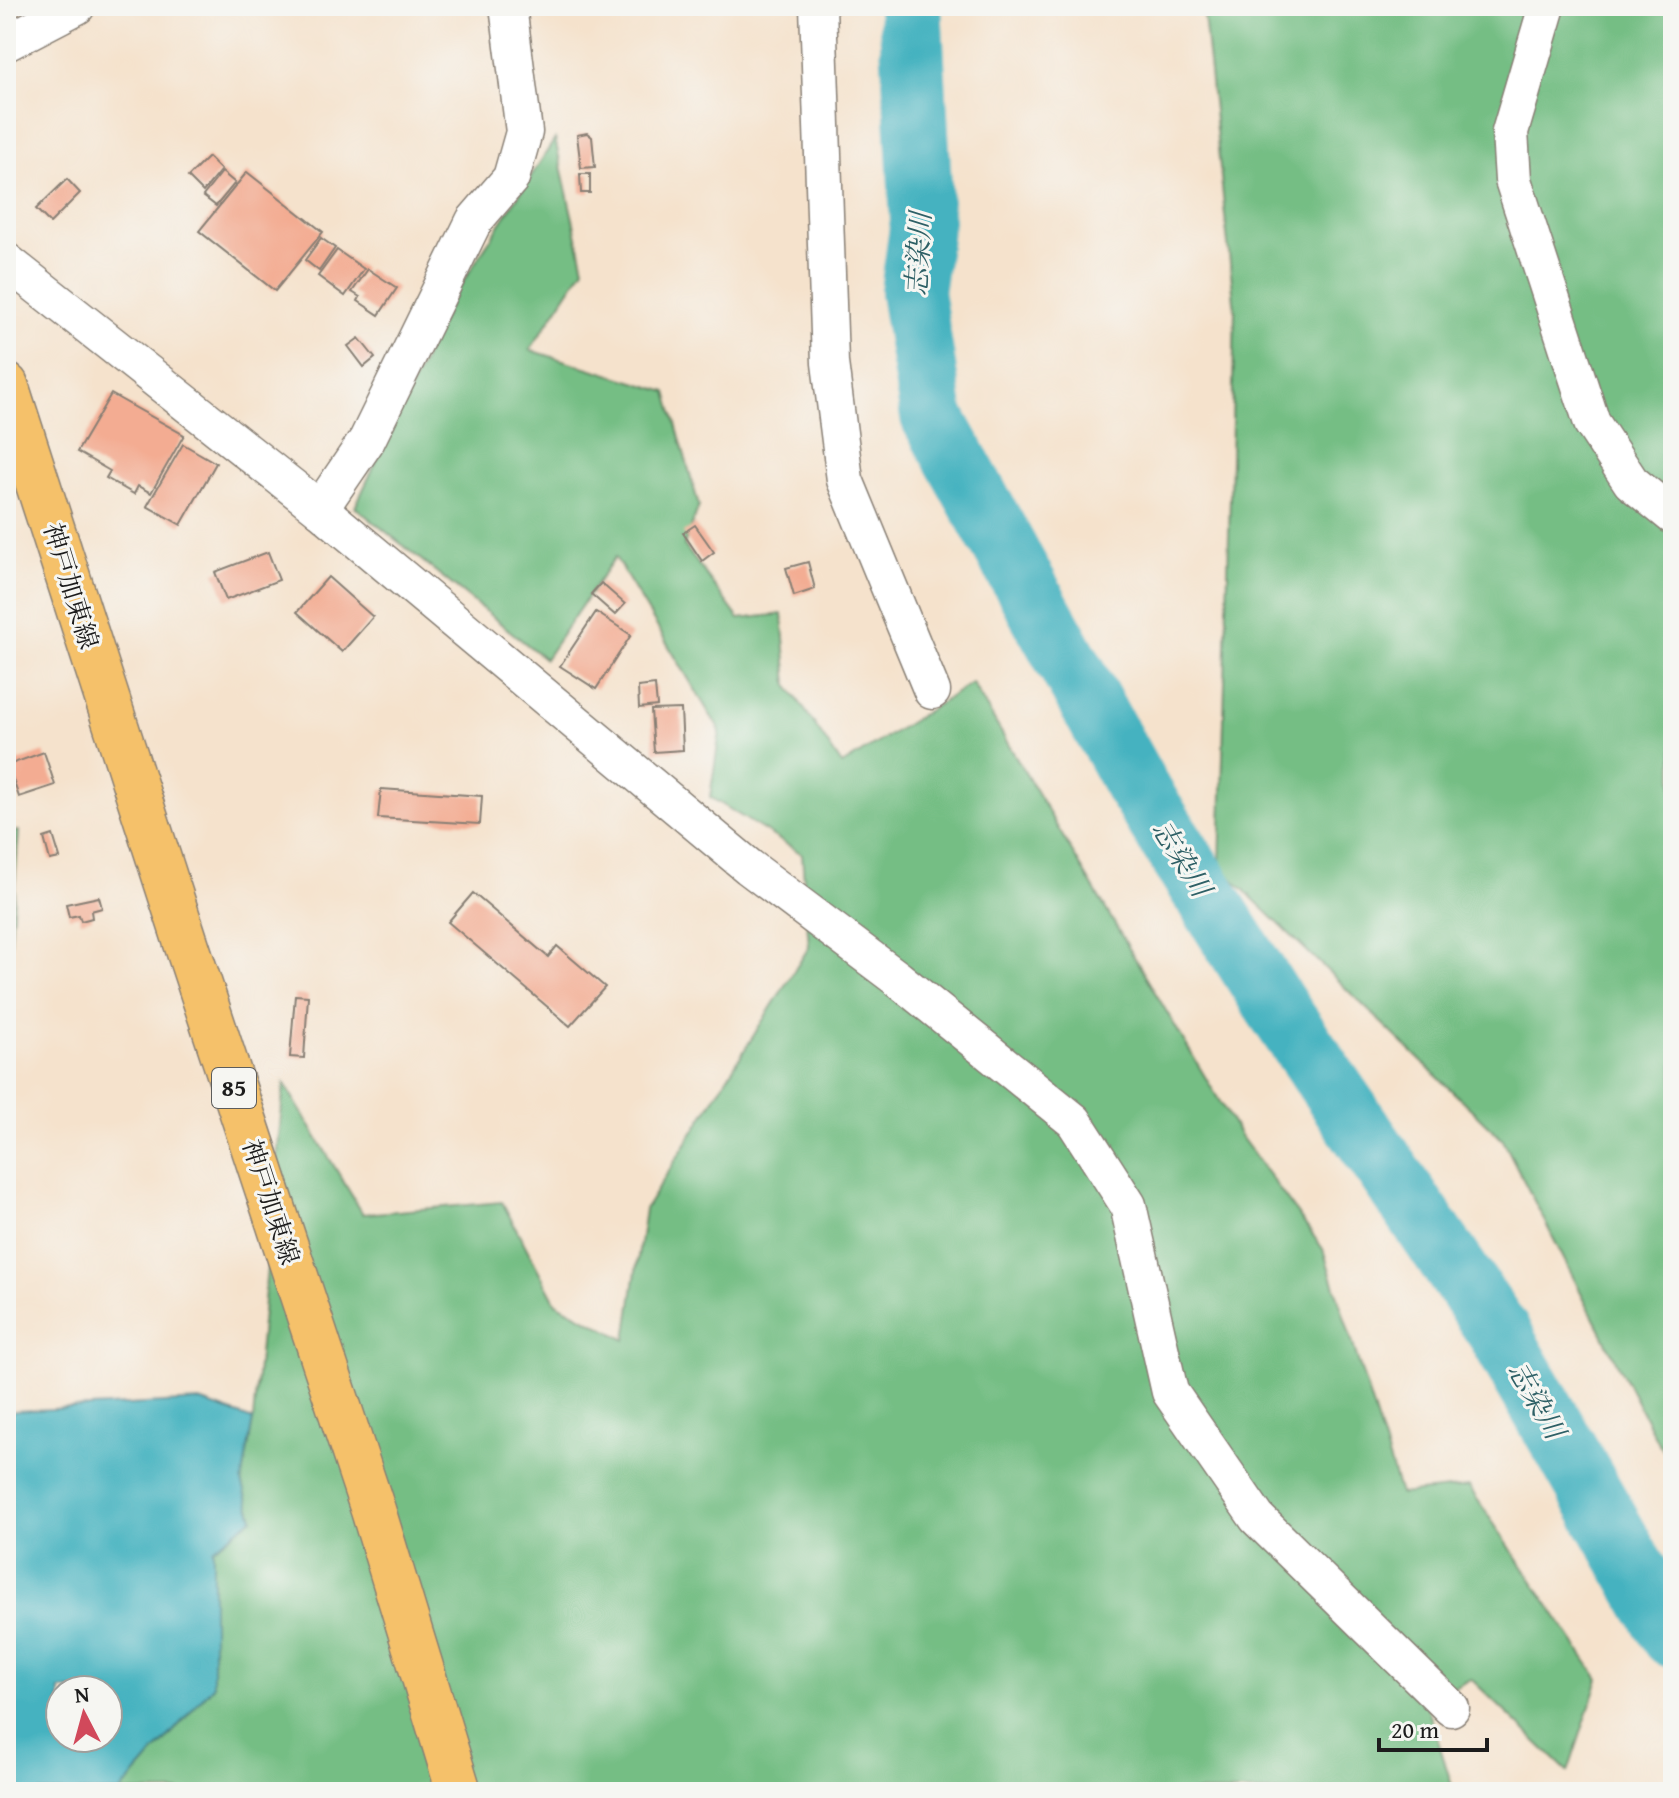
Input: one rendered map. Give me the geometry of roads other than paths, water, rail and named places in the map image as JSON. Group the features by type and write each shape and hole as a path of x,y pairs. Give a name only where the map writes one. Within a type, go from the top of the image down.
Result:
{"main road":[{"name":"神戸加東線","path":"6,385 373,1510 459,1792"}],"street":[{"path":"6,43 77,6"},
{"path":"320,509 367,440 474,221 511,178 524,132 508,6"},
{"path":"818,6 830,363 845,480 932,691"},
{"path":"1547,6 1510,132 1513,180 1592,423 1631,482 1673,516"},
{"path":"6,261 320,509 749,867 898,979 1074,1121 1128,1205 1170,1392 1257,1518 1451,1708"}],"water":[{"path":"200,1401 253,1420 242,1482 253,1518 213,1549 213,1686 120,1792 6,1792 6,1414"}],"waterway":[{"name":"志染川","path":"910,6 922,222 912,292 932,416 1137,787 1275,1005 1498,1331 1673,1636"}]}
